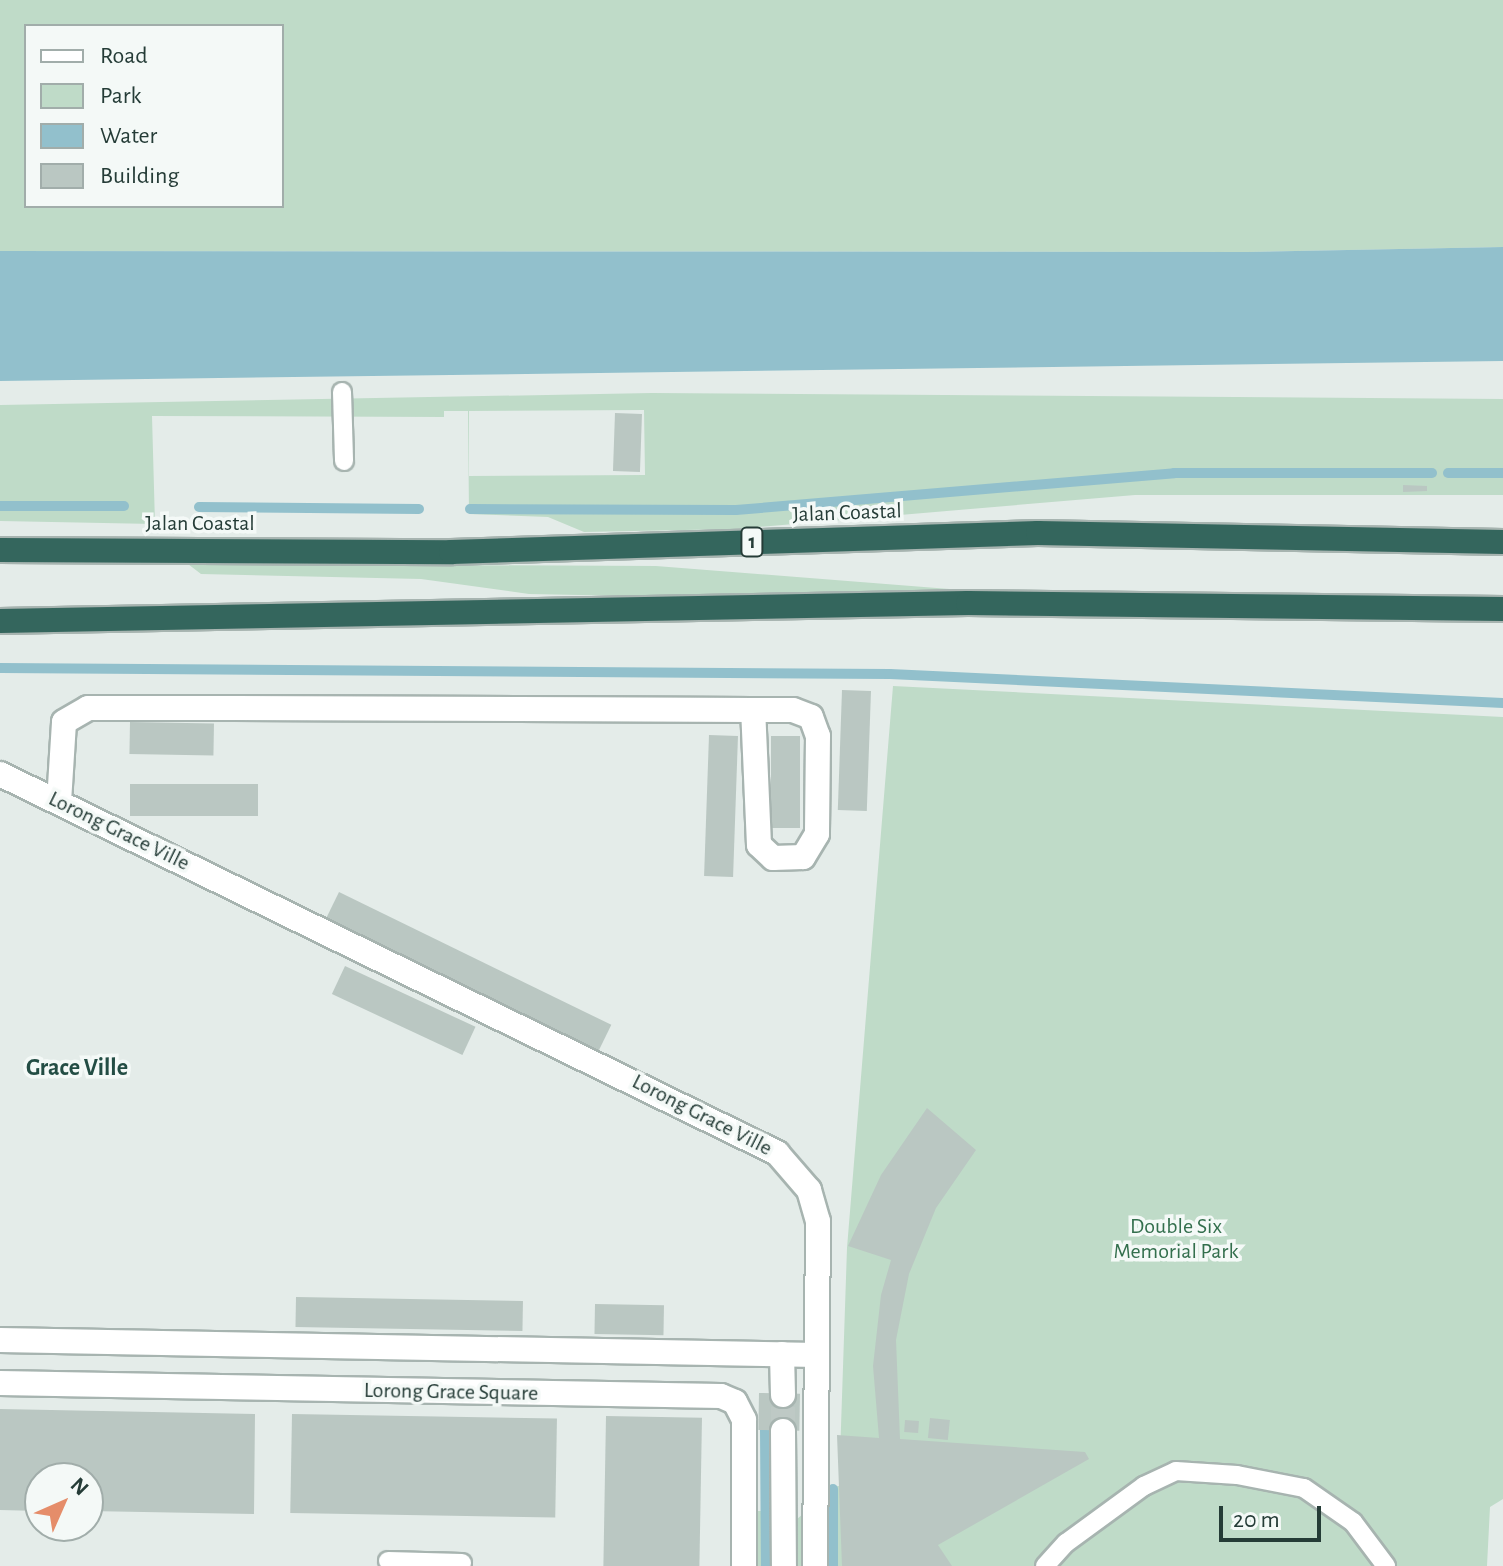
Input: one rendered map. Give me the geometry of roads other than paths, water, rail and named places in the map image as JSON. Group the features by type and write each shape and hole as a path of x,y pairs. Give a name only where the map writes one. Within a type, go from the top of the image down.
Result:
{"highway":[{"name":"Jalan Coastal","path":"0,550 451,552 1038,533 1503,542"},
{"path":"0,621 968,603 1503,609"}],"street":[{"path":"59,802 64,722 88,708 753,710 802,712 816,726 817,834 803,857 773,858 759,845 753,710"},
{"name":"Lorong Grace Ville","path":"0,774 777,1153 809,1190 818,1221 815,1566"},
{"path":"0,1340 817,1355"},
{"path":"782,1354 783,1395"},
{"name":"Lorong Grace Square","path":"0,1383 721,1396 735,1402 744,1420 744,1566"},
{"path":"783,1431 784,1566"},
{"path":"783,1479 816,1479"}],"lane":[{"path":"342,392 344,461"},
{"path":"1045,1566 1066,1543 1144,1486 1176,1471 1237,1475 1304,1488 1353,1522 1386,1566"},
{"path":"388,1561 462,1563"}],"water":[{"path":"1503,247 1503,361 0,381 0,251 1248,252"}],"waterway":[{"path":"470,509 736,510 1174,473 1432,473"},
{"path":"1448,473 1503,473"},
{"path":"0,506 124,506"},
{"path":"199,507 419,509"},
{"path":"0,668 890,674 1503,703"},
{"path":"765,1430 766,1566"},
{"path":"833,1489 833,1566"}],"tunnel":[{"path":"783,1395 783,1431"}],"district":[{"name":"Grace Ville","path":"77,1069"}],"park label":[{"name":"Double Six Memorial Park","path":"1176,1238"}]}
